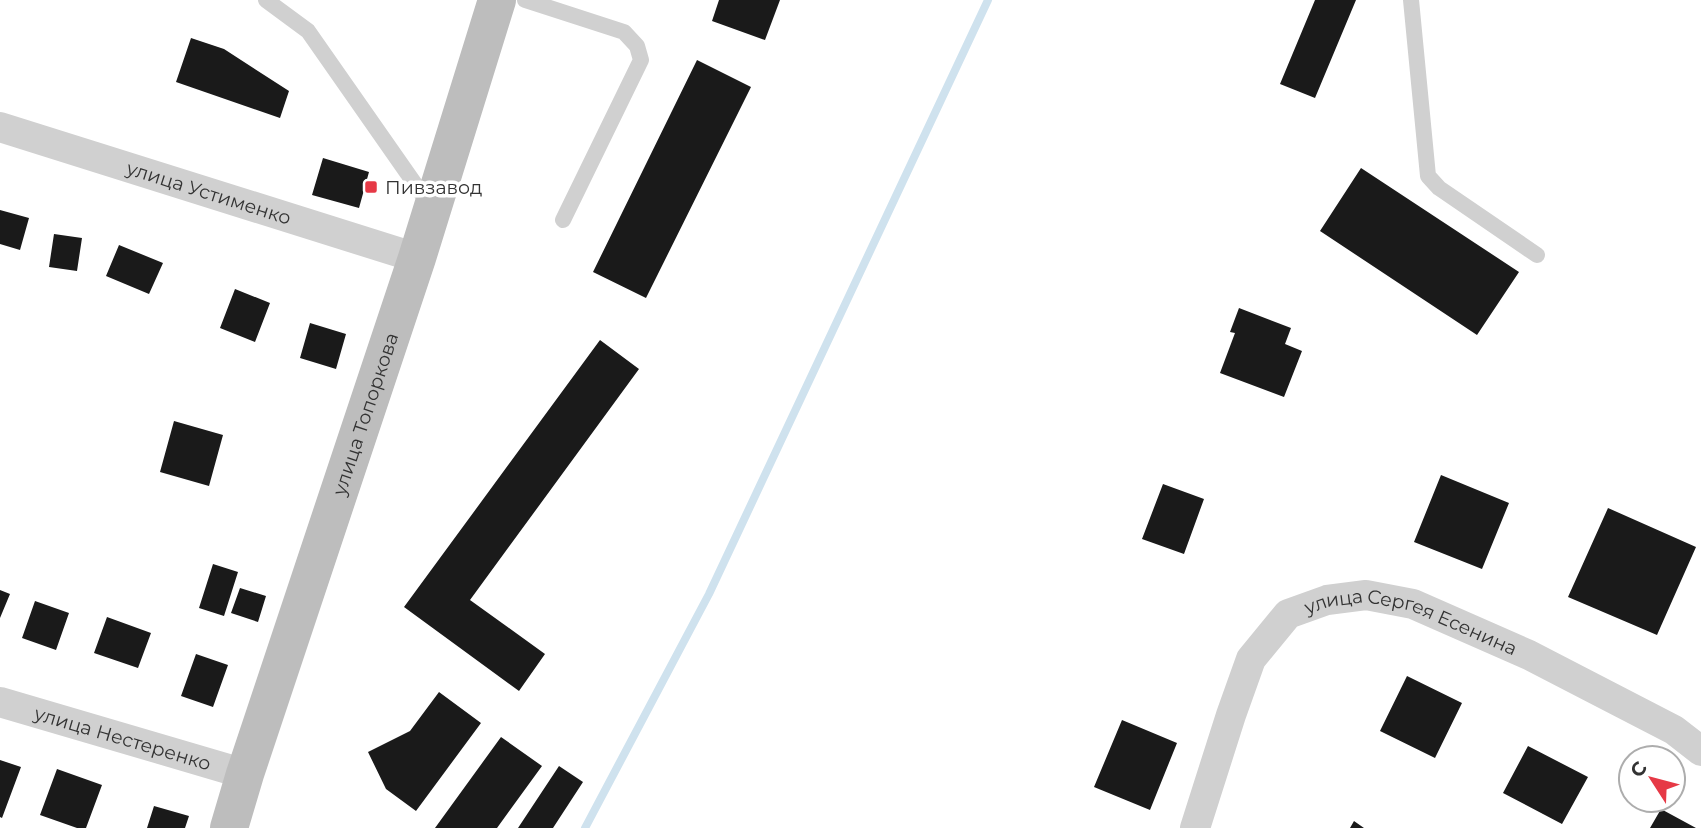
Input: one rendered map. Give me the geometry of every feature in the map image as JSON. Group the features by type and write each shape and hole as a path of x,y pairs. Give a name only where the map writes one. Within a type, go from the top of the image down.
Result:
{"street":[{"name":"улица Топоркова","path":"229,828 417,258 497,0"},
{"name":"улица Устименко","path":"0,127 417,258"},
{"name":"улица Сергея Есенина","path":"1195,828 1251,659 1288,614 1327,600 1366,595 1413,604 1529,655 1674,730 1701,751"},
{"name":"улица Нестеренко","path":"0,702 245,774"}],"lane":[{"path":"266,0 308,31 432,209"},
{"path":"525,0 624,32 637,46 641,61 563,220"},
{"path":"1411,0 1428,176 1439,188 1537,255"}],"building":[{"path":"719,0 780,0 765,40 712,21"},
{"path":"1315,0 1356,0 1315,98 1280,84"},
{"path":"191,38 224,49 289,91 280,118 176,82"},
{"path":"697,60 751,87 646,298 593,272"},
{"path":"323,158 369,172 359,208 312,195"},
{"path":"1361,168 1519,272 1477,335 1320,231"},
{"path":"0,210 29,218 20,250 0,244"},
{"path":"54,234 82,238 77,271 49,267"},
{"path":"119,245 163,263 149,294 106,276"},
{"path":"235,289 270,303 255,342 220,328"},
{"path":"1239,308 1291,328 1285,344 1302,351 1284,397 1220,373 1235,333 1230,332"},
{"path":"310,323 346,334 336,369 300,358"},
{"path":"600,340 639,369 470,600 545,654 519,691 404,607"},
{"path":"174,421 223,435 209,486 160,472"},
{"path":"1441,475 1509,503 1482,569 1414,542"},
{"path":"1163,484 1204,499 1184,554 1142,539"},
{"path":"1608,508 1696,547 1657,635 1568,597"},
{"path":"213,564 238,572 224,616 199,608"},
{"path":"240,588 266,596 258,622 231,613"},
{"path":"0,590 10,594 0,618"},
{"path":"35,601 69,613 56,650 22,638"},
{"path":"107,617 151,633 138,668 94,653"},
{"path":"196,654 228,665 213,707 181,696"},
{"path":"1407,676 1462,703 1435,758 1380,731"},
{"path":"439,692 481,723 416,811 386,789 368,752 410,731"},
{"path":"1122,720 1177,743 1150,810 1094,787"},
{"path":"501,737 542,766 497,828 435,828"},
{"path":"1528,746 1588,777 1562,824 1503,793"},
{"path":"0,760 21,767 2,818 0,817"},
{"path":"559,766 583,782 553,828 518,828"},
{"path":"57,769 102,785 86,828 77,828 40,815"},
{"path":"154,806 189,816 185,828 147,828"},
{"path":"1658,814 1670,814 1696,828 1650,828"},
{"path":"1354,821 1364,828 1350,828"}],"waterway":[{"path":"585,828 709,594 988,0"}],"place":[{"name":"Пивзавод","path":"371,187"}]}
